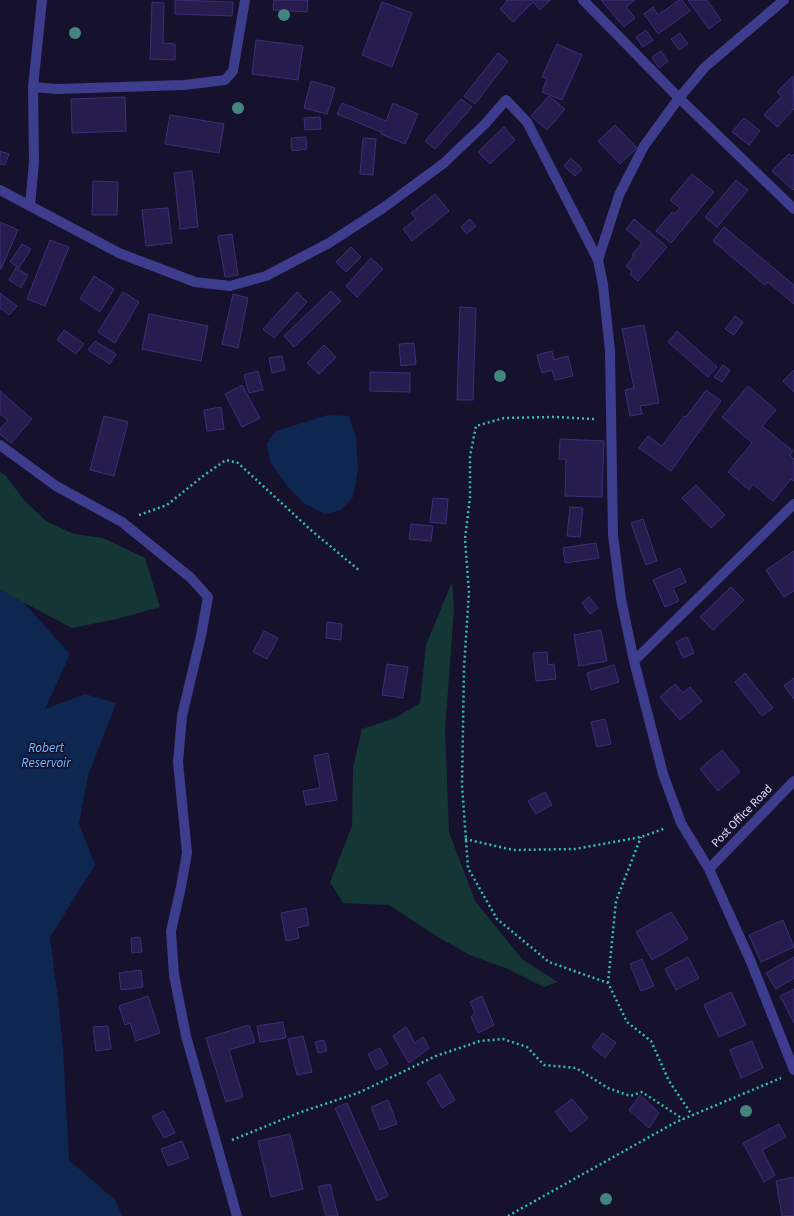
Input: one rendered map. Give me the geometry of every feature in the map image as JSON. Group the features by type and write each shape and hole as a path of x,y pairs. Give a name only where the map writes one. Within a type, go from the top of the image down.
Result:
{"street":[{"path":"30,206 34,162 33,87 42,0"},
{"path":"33,87 57,89 132,87 184,85 225,80 233,71 245,0"},
{"path":"583,0 679,98 794,209"},
{"path":"598,260 619,195 644,146 679,98 705,67 784,0"},
{"path":"0,190 119,253 195,282 230,286 266,276 329,243 383,208 444,163 485,124 506,100 527,122 598,260 603,285 610,350 613,535 621,599 634,661 663,774 681,823 709,869 751,962 790,1073"},
{"path":"0,446 56,486 122,522 191,578 208,597 201,636 182,716 178,762 187,853 171,931 174,975 186,1036 237,1216"},
{"path":"634,661 794,504"},
{"name":"Post Office Road","path":"709,869 794,781"}],"path":[{"path":"608,983 549,962 498,919 468,868 462,785 464,668 469,592 465,539 470,497 470,456 476,426 504,418 555,416 611,419"},
{"path":"122,522 167,505 203,476 226,460 238,462 312,531 360,571"},
{"path":"466,839 513,850 575,849 641,837 681,823"},
{"path":"641,837 616,901 608,983 627,1022 651,1040 669,1081 692,1115"},
{"path":"217,1146 301,1112 358,1093 436,1056 480,1041 503,1038 527,1047 544,1065 576,1068 608,1088 630,1096 642,1092 684,1119"},
{"path":"508,1216 676,1122 790,1073"}],"green space":[{"path":"0,472 6,476 24,500 46,521 74,534 103,538 145,558 160,607 117,619 72,628 0,590"},
{"path":"452,582 454,609 445,730 449,832 475,901 523,960 558,982 544,987 508,969 470,955 438,937 389,905 343,903 330,882 352,826 353,767 362,729 395,718 420,703 426,645"}],"water":[{"path":"328,415 349,416 356,436 358,471 353,497 341,510 325,514 305,504 289,488 270,462 267,443 276,431"},
{"name":"Robert Reservoir","path":"0,590 23,602 70,654 45,709 85,694 116,703 88,776 79,824 95,865 50,937 63,1049 69,1160 115,1200 122,1216 0,1216"}],"building":[{"path":"175,0 233,2 232,16 175,14"},
{"path":"274,0 308,0 307,12 273,10"},
{"path":"506,0 550,0 540,10 533,2 513,22 500,9 507,1"},
{"path":"601,0 635,0 626,7 635,18 624,27"},
{"path":"679,0 682,0 690,11 658,34 644,14 653,7 658,15"},
{"path":"688,0 707,0 721,20 709,29"},
{"path":"152,2 164,3 163,43 175,44 175,60 150,59"},
{"path":"382,2 412,13 392,67 362,55"},
{"path":"646,30 653,40 643,47 636,37"},
{"path":"680,33 688,44 679,50 671,39"},
{"path":"256,40 303,46 298,80 252,74"},
{"path":"557,44 582,55 562,100 542,92 547,79 542,77"},
{"path":"661,51 668,61 659,68 652,57"},
{"path":"498,53 508,61 475,104 464,96"},
{"path":"793,76 794,109 777,127 764,115 782,96 777,92"},
{"path":"311,81 335,88 327,114 304,108"},
{"path":"549,96 565,109 547,130 531,116"},
{"path":"125,97 126,131 72,133 71,99"},
{"path":"461,99 472,107 435,149 425,141"},
{"path":"342,103 386,121 393,103 418,114 405,144 381,134 381,132 337,114"},
{"path":"170,115 224,124 219,153 165,144"},
{"path":"320,117 321,129 305,130 304,118"},
{"path":"744,118 760,131 749,145 732,132"},
{"path":"615,125 637,148 620,164 598,141"},
{"path":"504,127 515,140 490,164 478,152"},
{"path":"306,137 307,149 292,151 291,138"},
{"path":"363,138 376,139 373,175 360,174"},
{"path":"0,151 9,154 5,165 0,164"},
{"path":"789,154 792,156 794,154 793,190 772,171"},
{"path":"571,158 582,169 575,176 564,166"},
{"path":"192,171 198,227 180,229 174,173"},
{"path":"692,174 714,192 671,243 656,231 672,212 675,214 680,208 670,200"},
{"path":"736,180 748,190 717,227 705,217"},
{"path":"93,181 118,182 117,215 92,215"},
{"path":"435,194 449,211 412,241 403,229 416,219 411,213"},
{"path":"168,208 172,243 146,246 142,210"},
{"path":"470,219 476,226 467,234 461,227"},
{"path":"634,219 667,247 638,281 630,274 632,271 626,266 634,256 632,255 642,243 626,229"},
{"path":"0,222 18,230 1,269 0,269"},
{"path":"724,227 794,285 794,304 768,282 765,285 713,241"},
{"path":"232,234 238,275 225,277 218,236"},
{"path":"50,240 69,247 45,306 27,299"},
{"path":"22,244 31,249 19,268 10,262"},
{"path":"351,247 361,257 346,272 336,262"},
{"path":"371,258 383,269 357,297 346,286"},
{"path":"16,268 28,275 21,288 9,280"},
{"path":"94,276 114,289 100,312 80,299"},
{"path":"331,291 341,301 294,347 284,336"},
{"path":"123,292 139,302 115,343 98,332"},
{"path":"297,292 307,302 274,338 263,329"},
{"path":"0,293 17,306 9,315 0,308"},
{"path":"233,294 248,298 238,348 222,344"},
{"path":"460,307 476,308 473,400 457,400"},
{"path":"149,314 208,326 201,361 142,349"},
{"path":"735,316 743,322 734,335 725,329"},
{"path":"644,325 659,403 640,406 642,414 630,416 625,390 634,388 622,329"},
{"path":"64,330 84,344 76,354 57,340"},
{"path":"677,331 717,367 708,377 668,342"},
{"path":"95,341 116,354 110,364 88,350"},
{"path":"414,343 416,364 401,366 399,344"},
{"path":"324,345 336,357 319,374 307,363"},
{"path":"552,351 554,360 568,356 573,376 555,380 552,370 542,373 537,355"},
{"path":"282,356 285,370 272,373 269,358"},
{"path":"723,365 730,370 722,382 714,377"},
{"path":"794,370 794,392 783,381"},
{"path":"258,371 263,390 249,393 244,375"},
{"path":"370,372 410,373 410,392 370,391"},
{"path":"242,385 260,418 242,427 225,394"},
{"path":"748,386 776,410 762,426 793,451 790,455 794,459 794,481 791,479 773,501 753,484 749,490 728,472 752,443 722,417"},
{"path":"706,390 721,401 671,471 639,448 648,436 662,446 684,416 686,417"},
{"path":"0,391 32,419 11,443 0,434 0,429 8,420 0,414"},
{"path":"221,407 224,429 207,431 204,410"},
{"path":"104,416 128,422 114,476 90,470"},
{"path":"560,439 604,441 602,497 565,496 566,459 559,459"},
{"path":"696,485 725,515 711,528 682,498"},
{"path":"433,498 448,499 446,524 430,522"},
{"path":"570,507 583,508 580,537 567,536"},
{"path":"643,519 657,561 646,565 631,523"},
{"path":"411,524 433,526 431,541 409,539"},
{"path":"596,543 599,558 565,563 563,548"},
{"path":"794,551 794,591 784,597 766,570"},
{"path":"680,568 686,582 673,588 679,601 665,607 653,580"},
{"path":"731,587 744,600 713,630 700,617"},
{"path":"589,597 598,608 590,614 582,603"},
{"path":"327,622 342,624 341,640 326,638"},
{"path":"601,630 607,661 579,666 574,635"},
{"path":"264,631 278,638 267,659 253,652"},
{"path":"687,637 694,653 683,658 676,642"},
{"path":"547,652 548,665 554,664 556,679 536,681 533,653"},
{"path":"387,664 408,667 403,698 382,695"},
{"path":"614,665 619,682 591,690 587,673"},
{"path":"745,673 773,708 762,716 735,682"},
{"path":"794,678 794,699 784,686"},
{"path":"675,684 683,693 690,687 702,701 680,720 660,697"},
{"path":"605,719 611,744 597,747 591,722"},
{"path":"722,750 740,772 718,791 700,769"},
{"path":"328,753 337,800 306,805 303,791 320,788 314,756"},
{"path":"545,792 552,805 536,814 528,801"},
{"path":"306,908 309,925 297,928 299,938 286,941 281,913"},
{"path":"671,912 688,939 652,960 636,932"},
{"path":"783,920 794,947 761,962 749,935"},
{"path":"140,937 142,952 132,953 131,938"},
{"path":"688,957 699,978 676,990 665,969"},
{"path":"794,957 794,978 776,989 766,973"},
{"path":"642,959 654,986 641,991 630,964"},
{"path":"141,970 143,987 121,990 119,973"},
{"path":"794,989 794,1023 780,996"},
{"path":"731,992 746,1025 719,1037 704,1005"},
{"path":"148,996 160,1033 136,1041 130,1023 125,1025 119,1006"},
{"path":"482,996 494,1025 478,1033 471,1017 475,1013 470,1002"},
{"path":"283,1022 286,1038 260,1042 257,1026"},
{"path":"249,1025 255,1042 229,1050 243,1097 226,1102 206,1038"},
{"path":"108,1026 111,1049 96,1051 93,1027"},
{"path":"406,1027 415,1043 423,1037 429,1048 409,1063 393,1036"},
{"path":"603,1033 616,1043 605,1058 592,1047"},
{"path":"303,1036 312,1072 297,1075 288,1039"},
{"path":"324,1040 327,1051 318,1053 315,1042"},
{"path":"752,1041 763,1068 741,1078 730,1050"},
{"path":"380,1048 388,1064 376,1070 368,1054"},
{"path":"440,1074 455,1100 442,1108 427,1082"},
{"path":"640,1095 659,1113 649,1128 629,1110"},
{"path":"572,1099 588,1118 571,1132 555,1112"},
{"path":"388,1100 397,1124 380,1130 371,1107"},
{"path":"347,1103 388,1196 377,1201 335,1108"},
{"path":"164,1111 175,1133 164,1138 152,1117"},
{"path":"779,1124 786,1137 762,1150 775,1175 764,1182 743,1143"},
{"path":"290,1134 303,1189 271,1197 258,1141"},
{"path":"182,1141 189,1158 168,1166 161,1149"},
{"path":"794,1177 794,1216 782,1216 776,1181"},
{"path":"330,1184 338,1216 326,1216 318,1187"}]}
